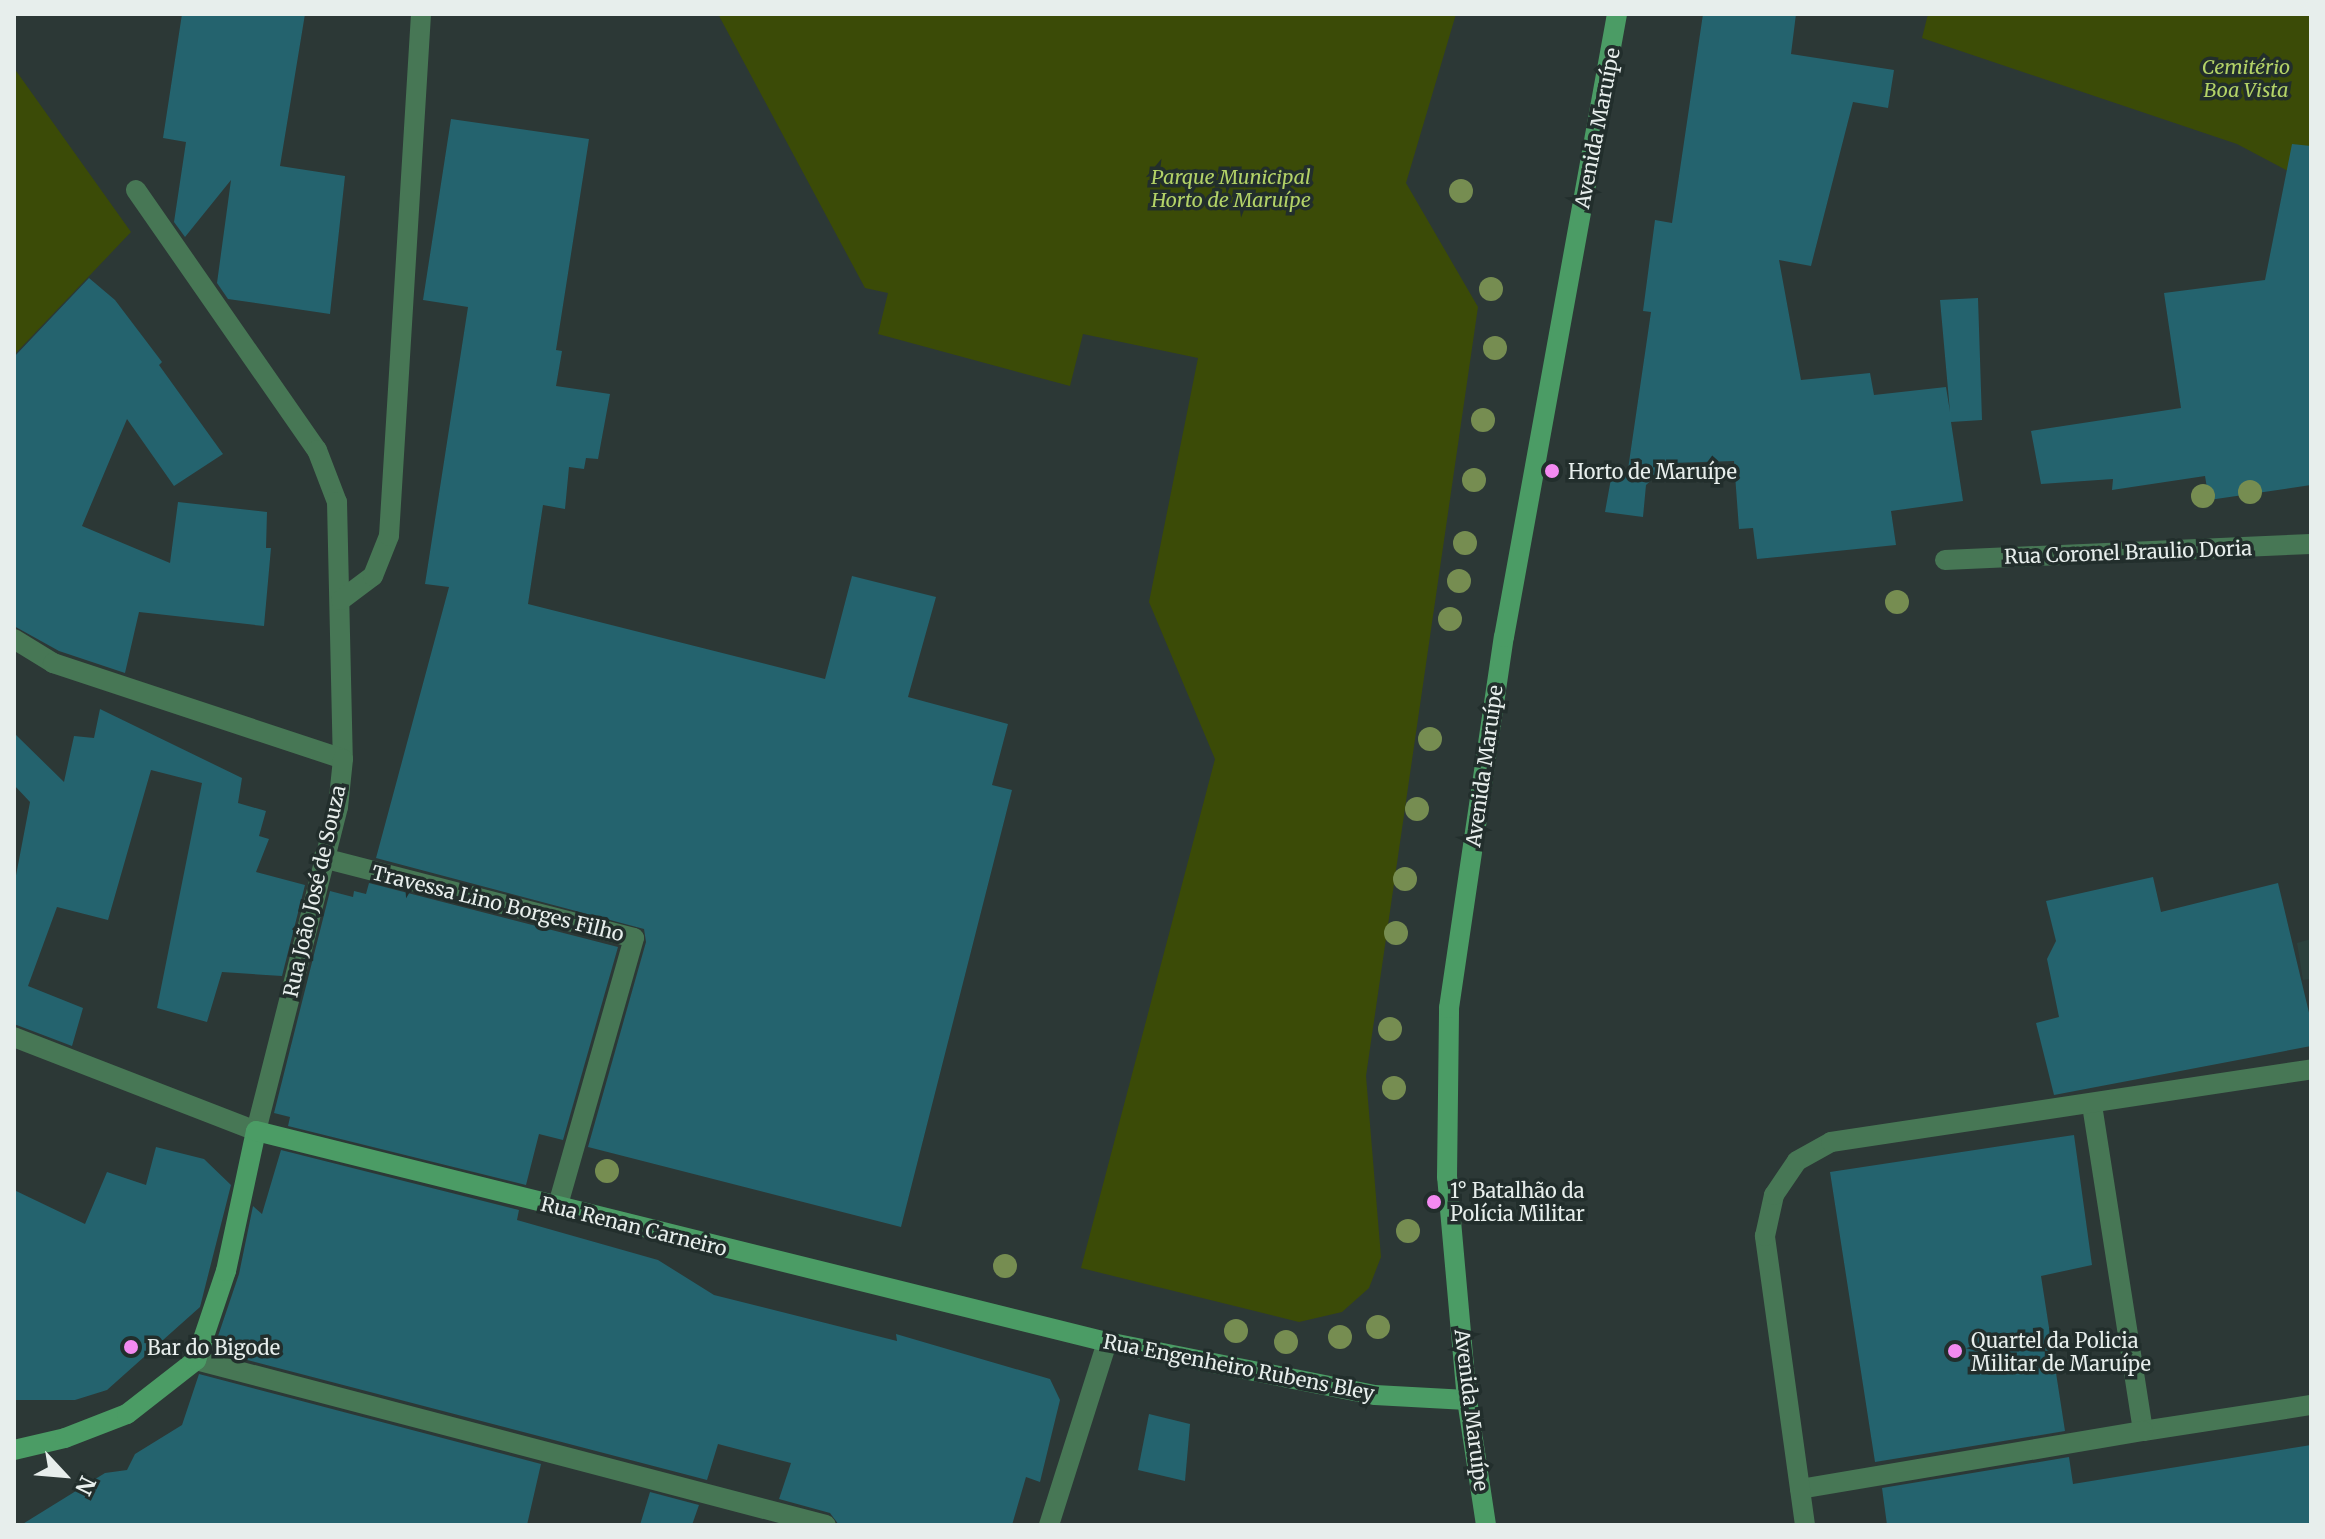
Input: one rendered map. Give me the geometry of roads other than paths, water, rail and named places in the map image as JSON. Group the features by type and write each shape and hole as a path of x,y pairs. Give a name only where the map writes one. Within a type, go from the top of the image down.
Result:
{"street":[{"path":"341,600 373,576 389,536 421,14"},
{"name":"Avenida Maruípe","path":"1486,1525 1467,1400 1447,1177 1449,1008 1504,637 1617,14"},
{"path":"136,190 317,450 337,502 343,759"},
{"name":"Rua Coronel Braulio Doria","path":"1945,560 2311,544"},
{"name":"Rua João José de Souza","path":"14,639 53,663 179,700 343,759 338,807 256,1131"},
{"name":"Travessa Lino Borges Filho","path":"323,858 634,938 557,1208"},
{"path":"14,1037 256,1131 226,1271 196,1360 127,1414 65,1438 14,1450"},
{"path":"1805,1525 1765,1236 1774,1195 1797,1161 1831,1142 2092,1105 2311,1069"},
{"path":"2092,1105 2143,1431"},
{"name":"Rua Renan Carneiro","path":"256,1131 557,1208 1012,1318"},
{"name":"Rua Engenheiro Rubens Bley","path":"1012,1318 1107,1342 1375,1395 1467,1400"},
{"path":"1049,1525 1107,1342"},
{"path":"196,1360 826,1525"},
{"path":"1800,1489 2311,1405"}],"place":[{"name":"Horto de Maruípe","path":"1552,471"},
{"name":"1° Batalhão da Polícia Militar","path":"1434,1202"},
{"name":"Bar do Bigode","path":"131,1347"},
{"name":"Quartel da Policia Militar de Maruípe","path":"1955,1351"}],"park label":[{"name":"Cemitério Boa Vista","path":"2246,78"},
{"name":"Parque Municipal Horto de Maruípe","path":"1231,188"}]}
